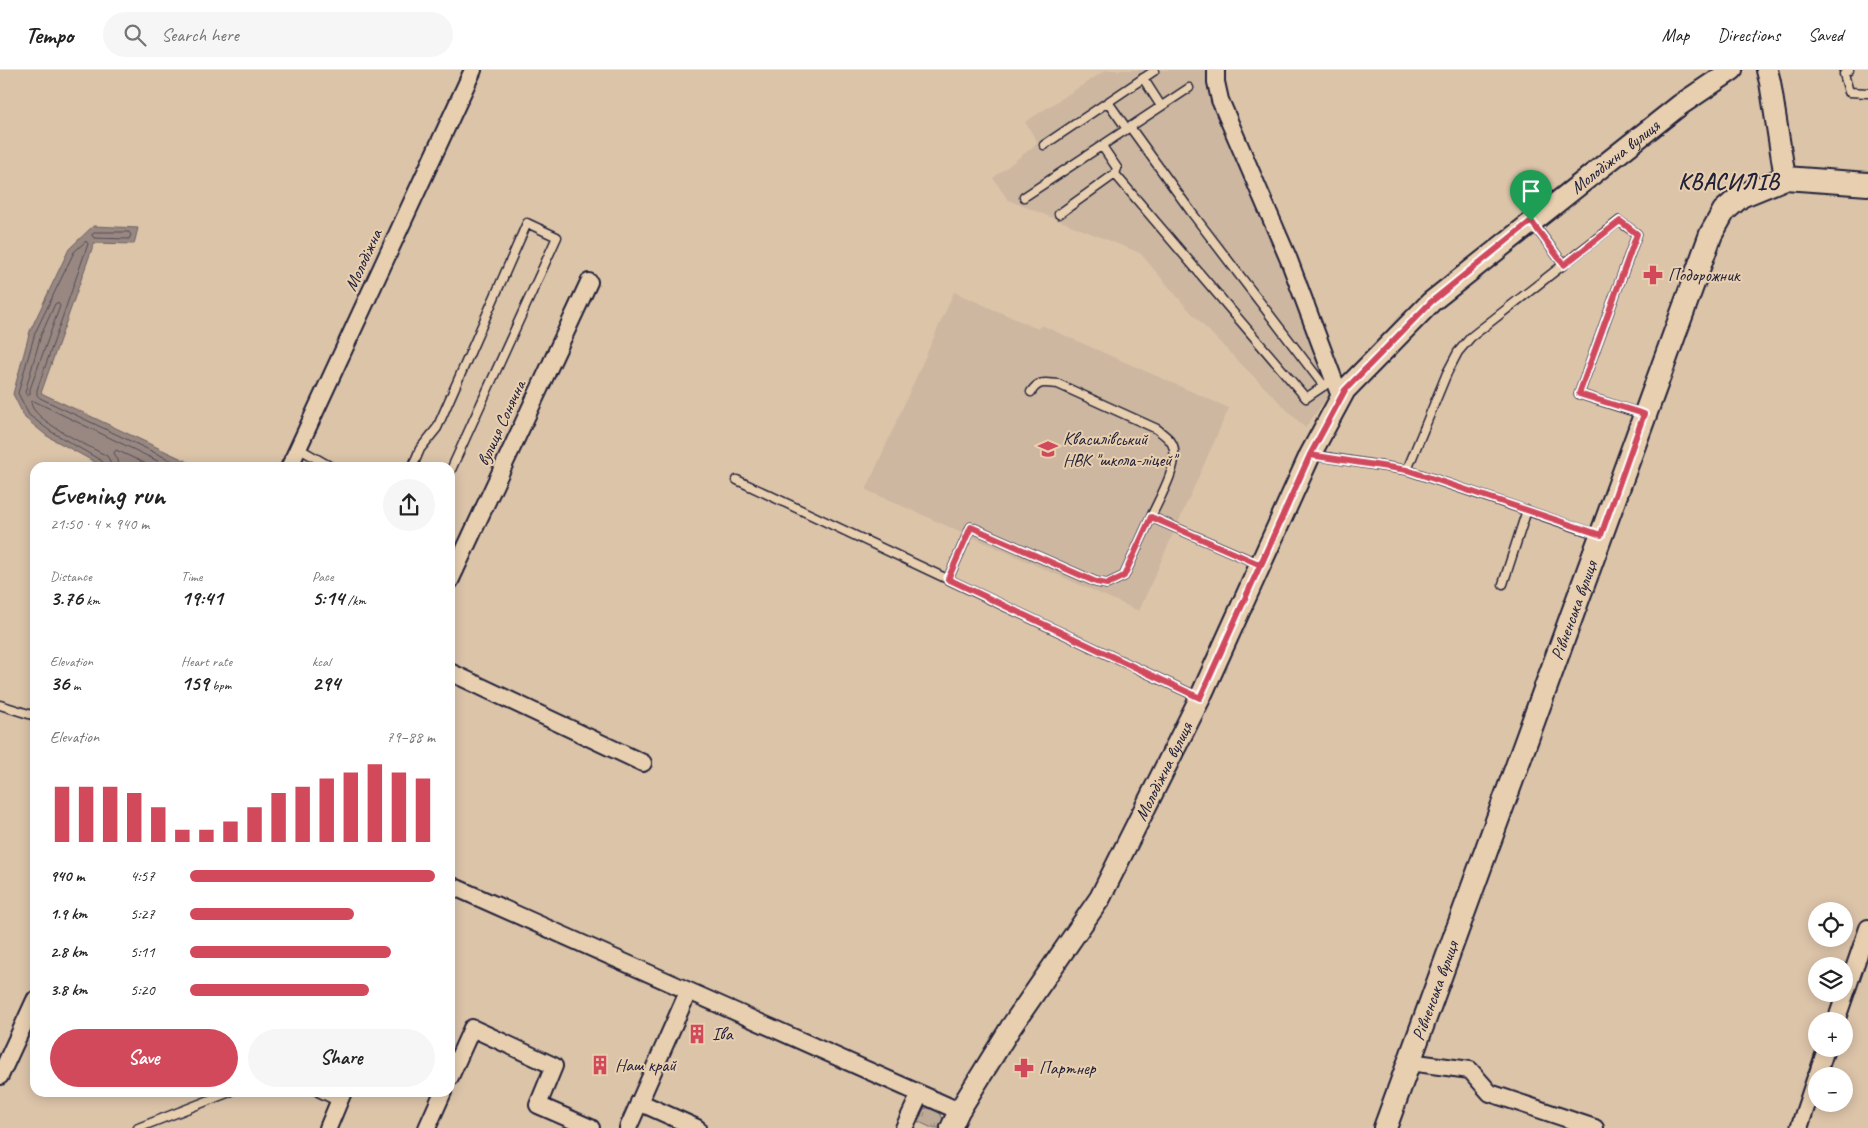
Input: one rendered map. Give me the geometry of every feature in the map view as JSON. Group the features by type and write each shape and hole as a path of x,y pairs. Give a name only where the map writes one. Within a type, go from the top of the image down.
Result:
{"main road":[{"name":"Рівненська вулиця","path":"1385,1128 1711,234 1724,211 1741,196 1785,178 1868,184"}],"street":[{"name":"Молодіжна","path":"292,462 473,70"},
{"path":"1216,70 1216,82 1220,100 1289,260 1329,382 1341,399"},
{"name":"Молодіжна вулиця","path":"955,1119 1011,1027 1100,898 1200,698 1310,455 1345,390 1431,302 1531,221 1680,106 1732,70"},
{"path":"1766,70 1770,82 1785,178"},
{"name":"вулиця Сонячна","path":"455,571 589,282"},
{"path":"455,674 643,763"},
{"path":"455,887 920,1094 955,1119"},
{"path":"1839,1012 1868,928"},
{"path":"628,1128 688,992"},
{"path":"0,1076 30,1011"},
{"path":"455,1066 472,1028 554,1066 538,1104 591,1128"},
{"path":"1409,1062 1470,1070 1490,1094 1595,1128"},
{"path":"904,1128 920,1094"},
{"path":"328,1128 341,1097"},
{"path":"427,1128 441,1097"},
{"path":"1799,1128 1808,1101"},
{"path":"639,1102 697,1128"}],"lane":[{"path":"1849,70 1844,74 1849,92 1868,93"},
{"path":"1044,145 1154,71"},
{"path":"1143,78 1161,106"},
{"path":"1024,197 1189,88"},
{"path":"1108,102 1192,213 1329,382 1306,398 1116,174"},
{"path":"1059,214 1116,174 1117,168 1102,146"},
{"path":"1531,221 1564,265"},
{"path":"1407,470 1447,373 1458,352 1471,337 1620,221 1637,234 1579,394 1644,414"},
{"path":"415,462 420,449 437,428 527,223 557,237 455,462"},
{"path":"948,579 971,527 1096,582 1107,584 1124,576 1151,517 1174,461 1174,448 1168,437 1157,429 1058,384 1045,383 1036,385 1031,392"},
{"path":"298,448 322,462"},
{"path":"1310,455 1407,470 1601,535"},
{"path":"737,480 1200,698"},
{"path":"1503,584 1527,510"},
{"path":"1151,517 1261,565"},
{"path":"0,705 30,714"},
{"path":"138,1128 217,1097"}],"shaded area":[{"path":"1106,70 1216,70 1336,385 1305,428 1187,308 1140,253 1008,200 993,178 1038,143 1025,122"},
{"name":"Квасилівський НВК \"школа-ліцей\"","path":"954,292 1038,329 1041,325 1229,408 1139,611 866,490"}],"green space":[{"path":"931,1107 941,1115 943,1128 932,1128 915,1120 923,1109"}],"water":[{"path":"93,226 138,228 134,244 94,243 41,393 188,462 95,462 47,436 25,418 13,394 30,331 69,249"}],"place":[{"name":"Подорожник","path":"1653,275"},
{"name":"Квасилівський НВК \"школа-ліцей\"","path":"1048,449"},
{"name":"Іва","path":"697,1034"},
{"name":"Наш край","path":"600,1065"},
{"name":"Партнер","path":"1024,1068"}],"district":[{"name":"КВАСИЛІВ","path":"1729,181"}],"route":[{"path":"1531,221 1431,302 1345,390 1310,455 1261,565 1151,517 1124,576 1107,584 1096,582 971,527 948,579 1200,698 1261,565 1285,510 1310,455 1407,470 1601,535 1644,414 1579,394 1637,234 1620,221 1564,265 1531,221"}]}
